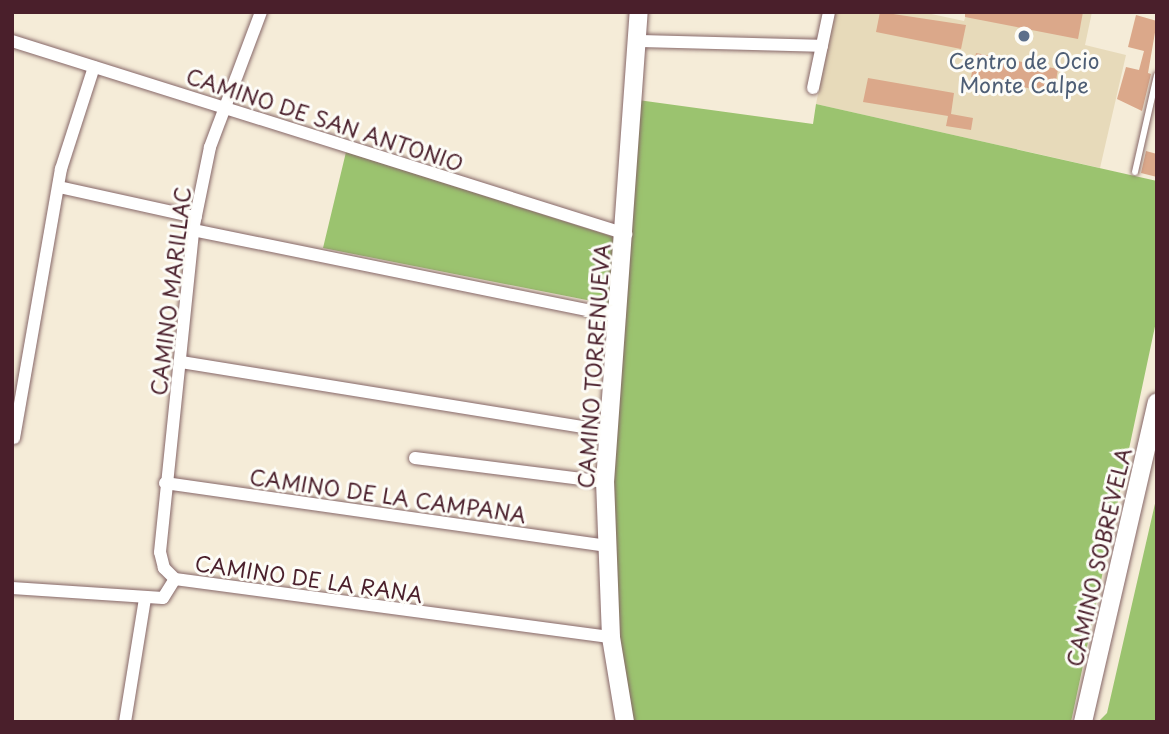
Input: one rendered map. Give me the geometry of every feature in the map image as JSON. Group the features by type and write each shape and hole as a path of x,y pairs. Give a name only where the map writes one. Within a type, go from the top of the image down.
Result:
{"street":[{"name":"CAMINO MARILLAC","path":"175,579 164,568 160,552 165,483 181,362 194,223 209,147 261,12"},
{"name":"CAMINO TORRENUEVA","path":"625,722 611,637 605,482 626,234 639,12"},
{"path":"813,88 829,12"},
{"name":"CAMINO DE SAN ANTONIO","path":"12,41 626,234"},
{"path":"637,41 822,46"},
{"path":"14,438 61,169 94,67"},
{"path":"59,187 194,223 619,317"},
{"path":"181,362 608,430"},
{"name":"CAMINO SOBREVELA","path":"1083,722 1157,402"},
{"path":"415,458 605,482"},
{"name":"CAMINO DE LA CAMPANA","path":"165,483 606,546"},
{"name":"CAMINO DE LA RANA","path":"145,598 163,598 175,579 611,637"},
{"path":"12,588 145,598 127,721"}],"lane":[{"path":"1135,172 1157,75"}],"shaded area":[{"path":"835,12 922,12 964,21 967,12 1092,12 1085,45 1126,55 1100,168 816,104"}],"green space":[{"path":"638,100 813,124 816,104 1157,181 1157,317 1071,722 633,722 620,641 613,515 614,438"},
{"path":"346,152 617,238 609,284 614,285 612,305 323,248"},
{"path":"1157,495 1157,722 1098,722 1107,713"}],"building":[{"path":"880,12 966,25 961,49 876,32"},
{"path":"965,12 1083,12 1078,39 965,17"},
{"path":"1136,15 1157,21 1148,73 1151,74 1142,111 1117,99 1126,67 1139,70 1144,51 1128,47"},
{"path":"976,53 1058,69 1054,93 971,77"},
{"path":"868,78 954,93 951,114 973,118 971,130 946,126 948,116 863,102"},
{"path":"1146,151 1157,154 1157,177 1141,173"}],"place":[{"name":"Centro de Ocio Monte Calpe","path":"1024,36"}]}
